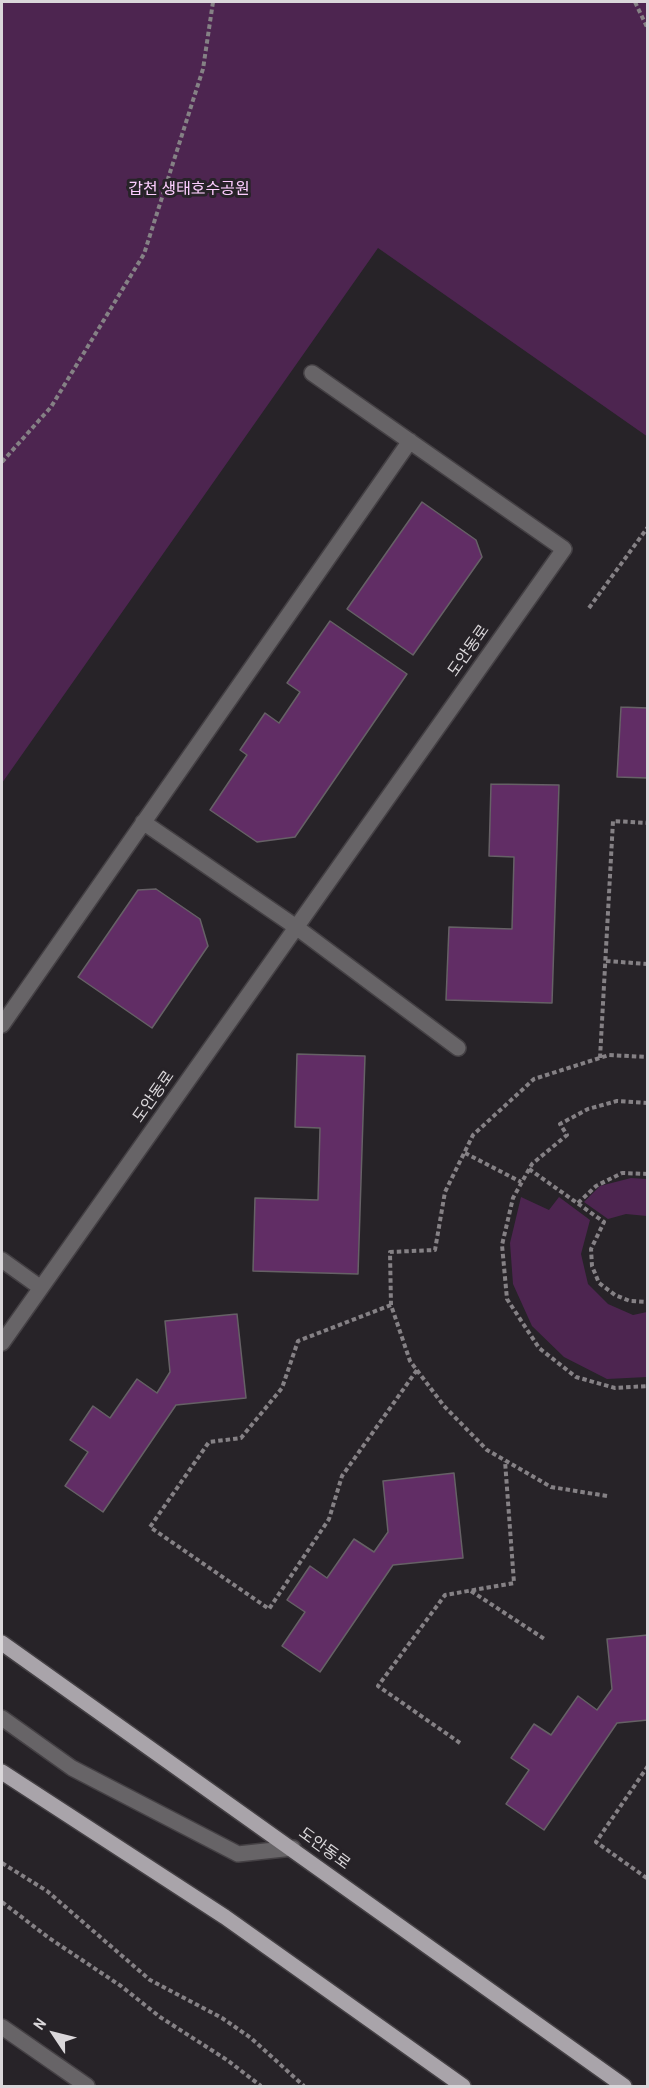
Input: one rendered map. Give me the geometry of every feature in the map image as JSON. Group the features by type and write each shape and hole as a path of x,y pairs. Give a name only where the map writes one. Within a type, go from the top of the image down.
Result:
{"main road":[{"name":"도안동로","path":"2,1643 293,1848 624,2086"},
{"path":"2,1772 225,1917 463,2086"}],"street":[{"name":"도안동로","path":"2,1343 564,549 312,373"},
{"path":"2,1025 410,441"},
{"path":"143,822 296,927 458,1048"},
{"path":"2,1260 41,1288"},
{"path":"2,1718 72,1768 238,1854 293,1848"},
{"path":"2,2027 87,2086"}],"path":[{"path":"2,462 51,407 144,254 202,69 213,2"},
{"path":"635,2 648,29"},
{"path":"589,608 648,527"},
{"path":"600,1058 613,821 648,823"},
{"path":"606,961 648,964"},
{"path":"607,1496 551,1487 487,1450 444,1406 410,1361 391,1305 390,1251 435,1250 445,1192 473,1135 534,1079 609,1055 648,1057"},
{"path":"648,1103 617,1101 588,1109 560,1124 567,1135 529,1169 521,1182 513,1198 502,1245 507,1299 539,1348 576,1377 615,1388 648,1386"},
{"path":"465,1153 521,1182"},
{"path":"529,1169 604,1222 591,1249 592,1266 599,1283 623,1298 648,1302"},
{"path":"578,1203 596,1186 622,1173 648,1174"},
{"path":"391,1305 298,1341 282,1388 241,1438 210,1442 150,1527 269,1609 329,1519 342,1476 417,1370"},
{"path":"460,1743 378,1686 445,1595 514,1583 505,1460"},
{"path":"470,1590 546,1640"},
{"path":"648,1766 596,1842 648,1879"},
{"path":"2,1863 47,1891 150,1980 222,2018 251,2038 304,2086"},
{"path":"2,1902 49,1938 121,1986 160,2018 226,2060 261,2086"}],"green space":[{"name":"갑천 생태호수공원","path":"2,2 647,2 648,437 378,248 2,783"},
{"path":"631,1178 647,1179 647,1216 626,1214 608,1219 584,1202 600,1186"},
{"path":"521,1197 549,1210 559,1197 590,1220 581,1254 588,1284 608,1304 633,1315 647,1312 647,1377 607,1379 564,1357 532,1326 513,1284 510,1243"}],"building":[{"path":"422,502 476,540 482,557 413,655 347,609"},
{"path":"330,621 407,674 295,837 257,842 210,810 247,755 240,750 265,713 279,723 300,692 287,683"},
{"path":"621,707 648,708 648,778 617,777"},
{"path":"491,784 559,785 552,1003 446,1000 449,927 512,929 514,857 489,856"},
{"path":"156,889 200,919 208,946 152,1028 78,977 138,890"},
{"path":"297,1054 365,1056 358,1274 253,1271 255,1198 318,1200 320,1128 295,1127"},
{"path":"237,1314 246,1398 176,1405 103,1512 65,1486 88,1452 70,1440 93,1406 110,1418 137,1379 157,1393 170,1372 165,1321"},
{"path":"454,1473 463,1558 393,1565 320,1672 282,1646 305,1612 287,1600 310,1566 327,1578 354,1539 374,1552 388,1532 383,1481"},
{"path":"648,1635 648,1720 617,1723 544,1830 506,1804 529,1770 511,1758 534,1724 551,1735 578,1696 597,1710 612,1689 607,1639"}]}
